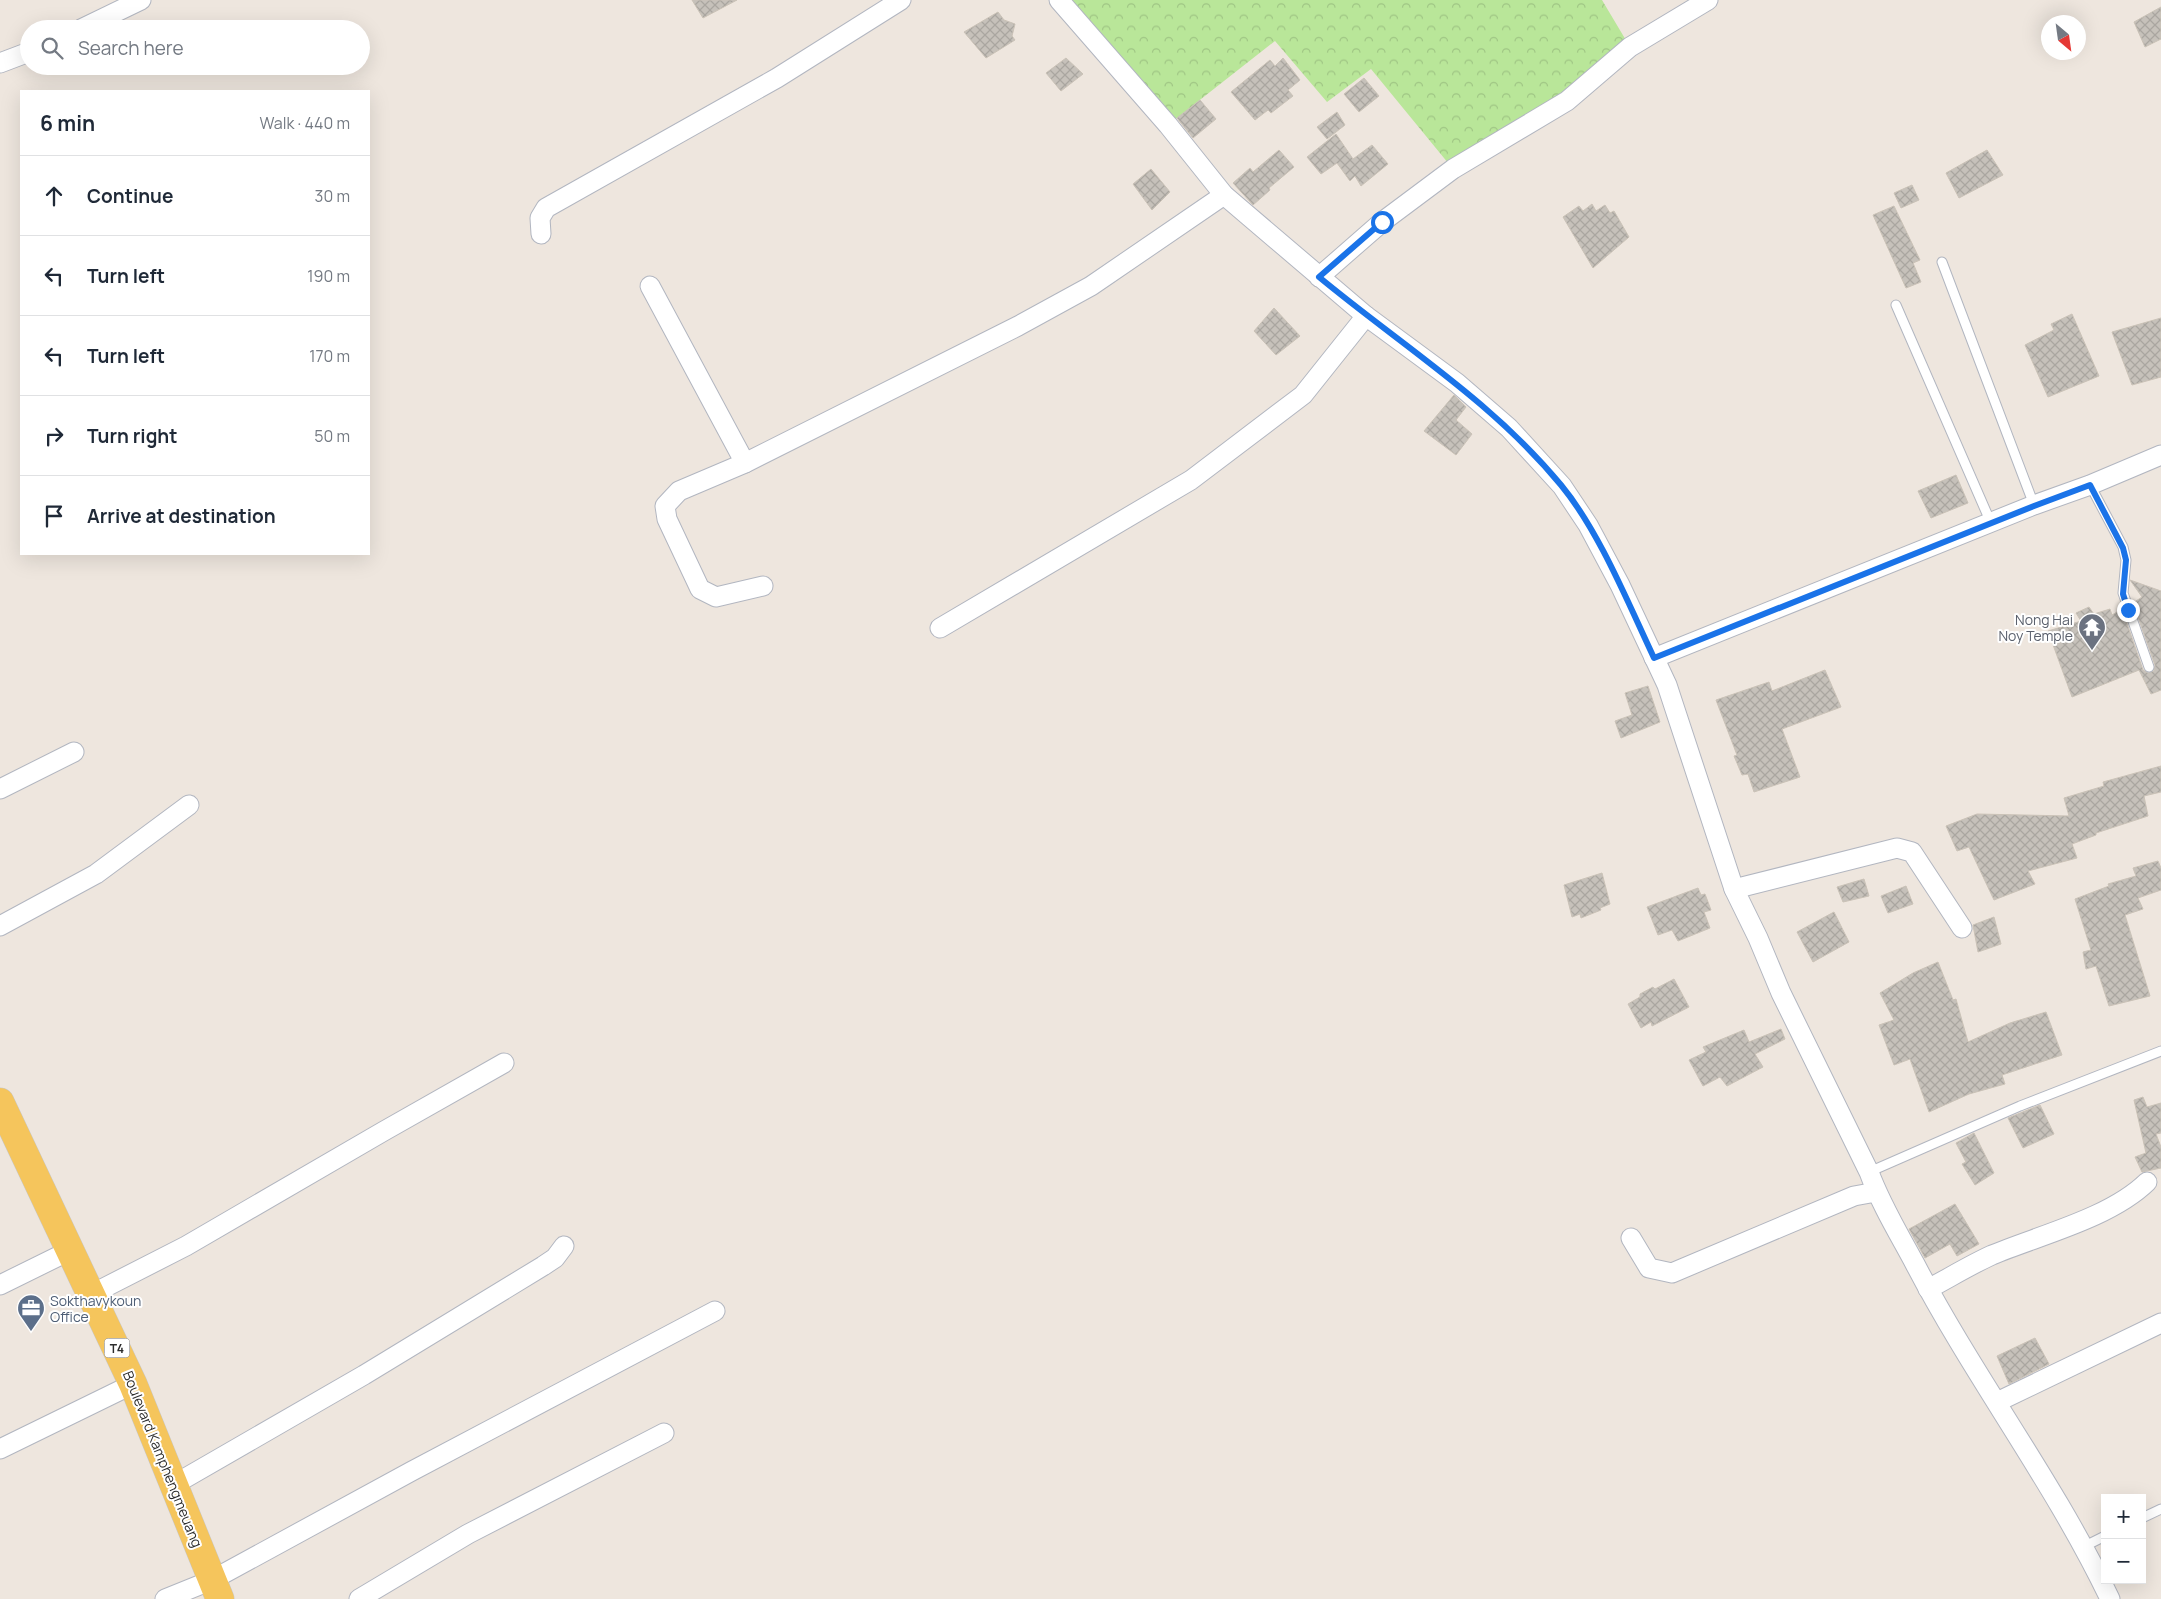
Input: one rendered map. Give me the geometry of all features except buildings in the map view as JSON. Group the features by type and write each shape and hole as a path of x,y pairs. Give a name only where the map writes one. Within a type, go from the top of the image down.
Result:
{"main road":[{"name":"Boulevard Kamphengmeuang","path":"0,1102 69,1251 92,1294 134,1384 216,1589"}],"street":[{"path":"100,20 142,0"},
{"path":"541,234 540,218 546,208 777,78 900,0"},
{"path":"1058,0 1168,125 1224,195 1366,316 1457,383 1508,428 1562,486 1588,525 1620,585 1667,685 1734,889 1758,938 1781,993 1870,1172 1876,1192 1928,1289 2041,1472 2110,1599"},
{"path":"1319,277 1382,222 1454,169 1567,101 1630,47 1708,0"},
{"path":"0,64 20,56"},
{"path":"763,586 716,597 700,588 667,519 665,506 679,491 745,463 1018,326 1090,286 1224,195"},
{"path":"650,286 745,463"},
{"path":"940,628 1191,480 1303,395 1366,316"},
{"path":"1654,658 2161,455"},
{"path":"0,789 74,752"},
{"path":"0,926 96,874 189,805"},
{"path":"1734,889 1898,848 1912,852 1962,928"},
{"path":"92,1294 186,1246 504,1063"},
{"path":"1928,1289 1992,1256 2070,1226 2133,1196 2147,1182"},
{"path":"1631,1238 1649,1268 1672,1273 1854,1196 1876,1192"},
{"path":"175,1484 364,1375 543,1266 555,1258 564,1246"},
{"path":"0,1285 69,1251"},
{"path":"165,1599 216,1589 421,1467 715,1311"},
{"path":"1997,1402 2161,1323"},
{"path":"0,1449 134,1384"},
{"path":"359,1599 468,1534 664,1433"}],"lane":[{"path":"1942,262 2034,506"},
{"path":"1896,305 1991,524"},
{"path":"2090,485 2123,548 2126,560 2123,594 2149,667"},
{"path":"1870,1172 2020,1106 2161,1051"},
{"path":"2146,1516 2161,1509"},
{"path":"2083,1547 2101,1538"}],"green space":[{"path":"1062,0 1602,0 1630,47 1453,169 1371,69 1327,102 1275,41 1168,125"}],"place":[{"name":"Nong Hai Noy Temple","path":"2092,651"},
{"name":"Sokthavykoun Office","path":"31,1332"}],"route":[{"path":"1382,222 1319,277 1366,316 1457,383 1508,428 1562,486 1588,525 1620,585 1654,658 2090,485 2123,548 2126,560 2123,594 2128,610"}]}
